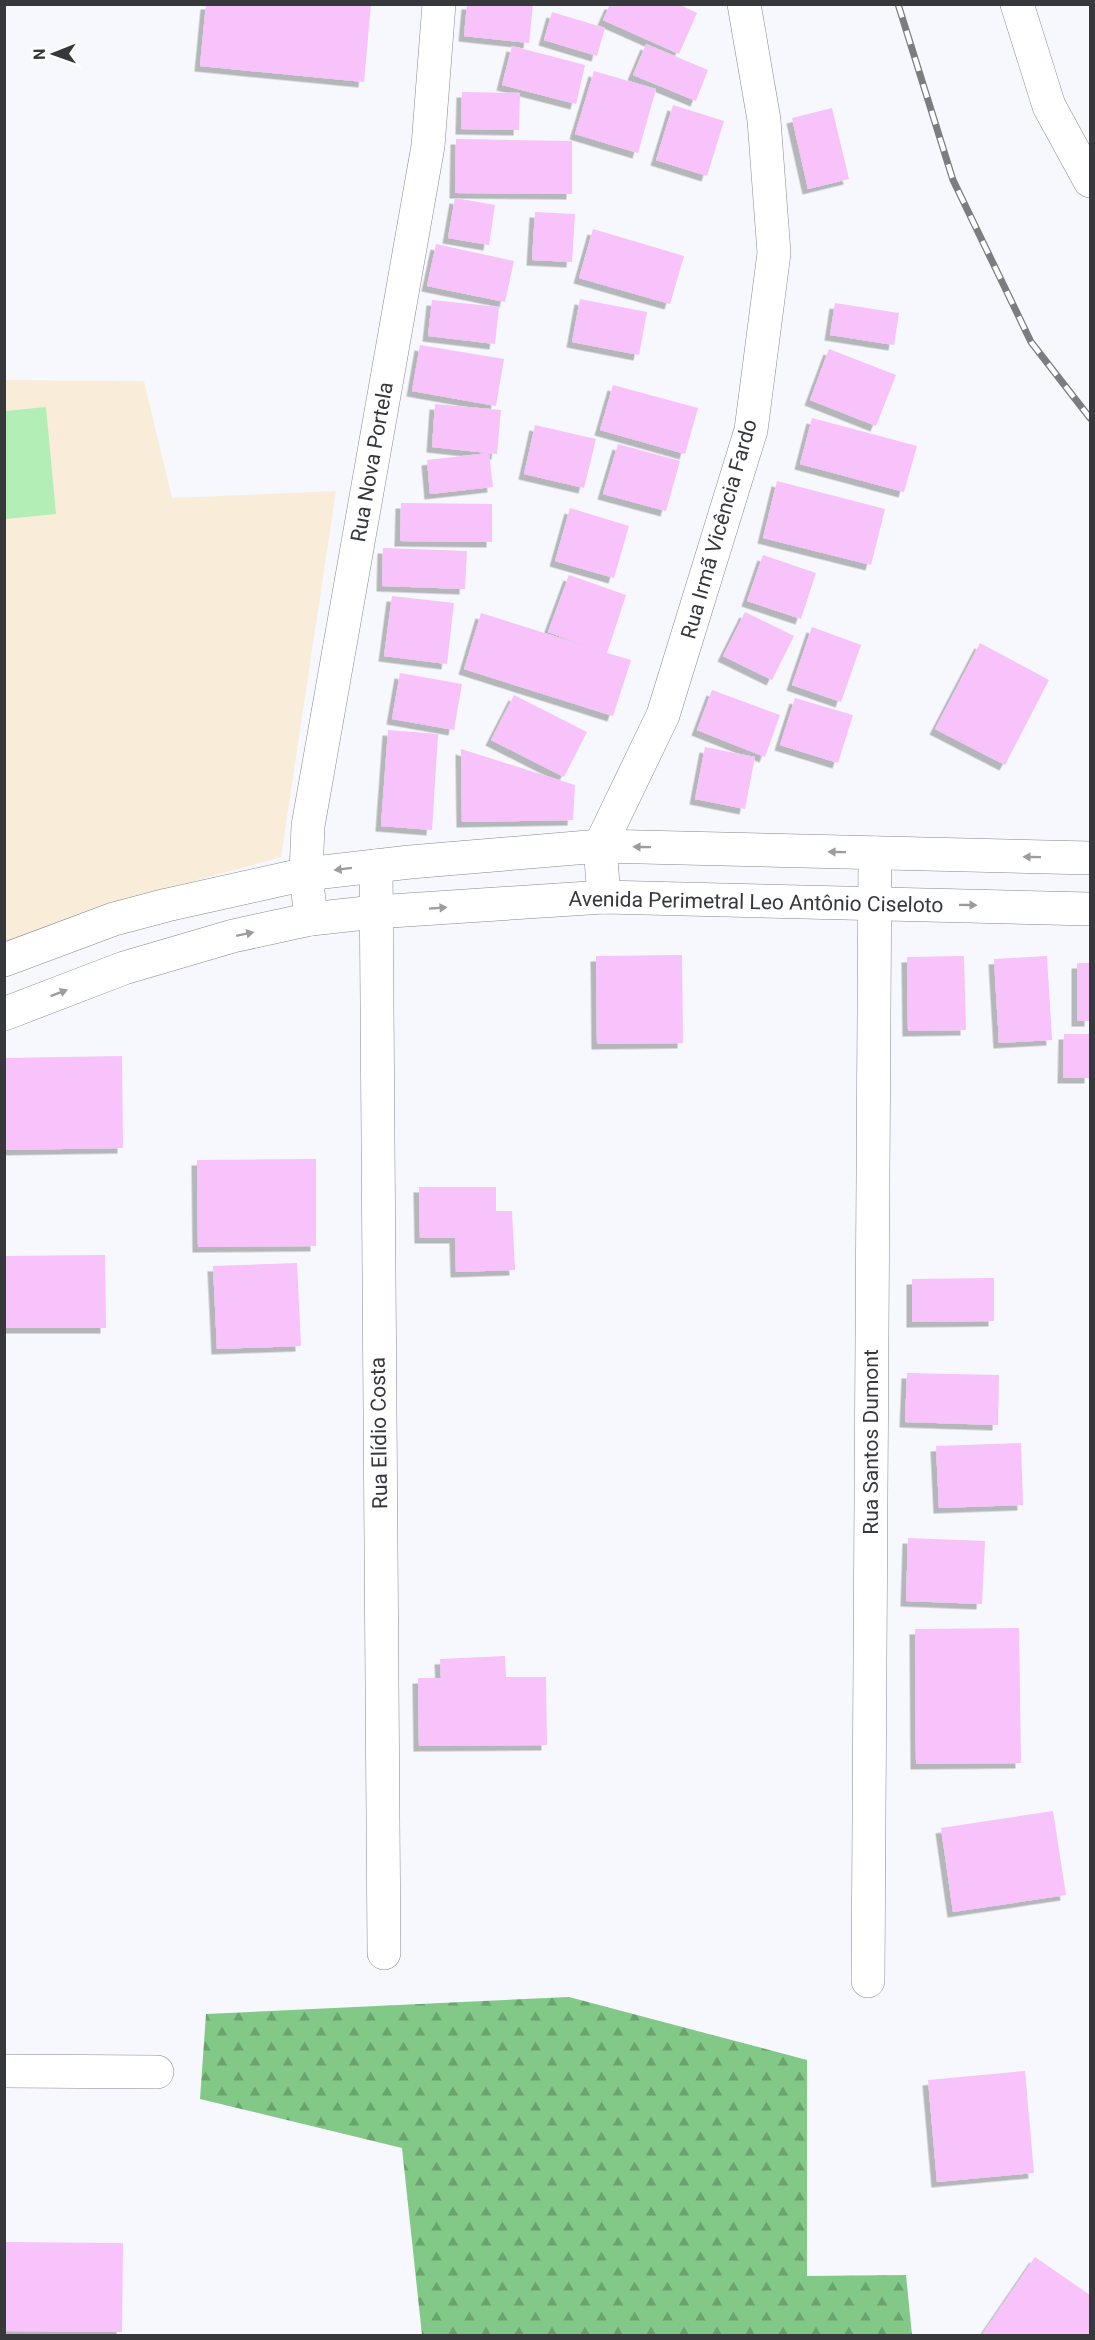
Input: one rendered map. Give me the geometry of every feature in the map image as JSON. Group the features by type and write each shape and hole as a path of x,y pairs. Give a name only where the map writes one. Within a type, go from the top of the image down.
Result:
{"street":[{"name":"Rua Nova Portela","path":"311,919 306,874 308,826 428,146 439,4"},
{"name":"Rua Irmã Vicência Fardo","path":"600,846 663,715 751,430 774,253 764,120 744,4"},
{"path":"1017,4 1049,106 1090,181"},
{"path":"4,960 114,919 306,874 376,866 600,846 1090,858"},
{"path":"600,846 604,897"},
{"name":"Rua Santos Dumont","path":"868,1981 875,853"},
{"name":"Rua Elídio Costa","path":"376,866 384,1953"},
{"name":"Avenida Perimetral Leo Antônio Ciseloto","path":"4,1014 124,968 233,936 311,919 375,912 604,897 1090,909"},
{"path":"4,2071 158,2072"}],"shaded area":[{"path":"5,380 144,381 172,498 336,491 281,857 143,895 5,945"}],"green space":[{"path":"46,407 56,514 5,519 5,411"},
{"path":"569,1997 807,2060 807,2276 906,2275 912,2335 422,2335 402,2148 200,2099 206,2014"}],"building":[{"path":"206,4 371,4 364,82 200,66"},
{"path":"467,4 533,4 529,43 464,36"},
{"path":"610,4 678,4 697,13 679,54 603,20"},
{"path":"552,12 605,28 597,56 544,40"},
{"path":"646,44 708,70 696,101 633,75"},
{"path":"512,46 585,65 576,104 502,85"},
{"path":"594,71 656,89 638,153 575,134"},
{"path":"462,92 520,93 519,130 461,129"},
{"path":"673,105 724,121 707,176 656,160"},
{"path":"832,108 849,179 808,189 792,118"},
{"path":"456,139 572,141 572,194 455,193"},
{"path":"455,198 495,205 489,245 448,238"},
{"path":"535,212 575,214 572,262 532,260"},
{"path":"593,229 684,256 670,304 579,278"},
{"path":"436,244 514,261 505,302 427,286"},
{"path":"580,299 647,312 639,355 572,342"},
{"path":"432,300 499,307 495,344 428,336"},
{"path":"835,303 899,313 894,345 830,335"},
{"path":"420,345 504,359 496,406 412,391"},
{"path":"829,349 896,375 876,426 810,400"},
{"path":"613,385 698,408 685,454 600,430"},
{"path":"435,404 501,410 497,454 432,447"},
{"path":"812,418 917,446 904,492 800,464"},
{"path":"535,425 596,439 584,488 524,474"},
{"path":"618,444 680,461 666,511 603,494"},
{"path":"489,453 493,487 430,494 427,460"},
{"path":"777,481 885,509 871,565 763,538"},
{"path":"401,503 492,504 492,542 400,541"},
{"path":"570,508 629,526 614,578 555,561"},
{"path":"383,548 467,551 465,589 382,586"},
{"path":"763,555 816,573 801,619 747,601"},
{"path":"569,575 626,595 607,653 631,660 613,716 464,669 481,613 586,646 548,632"},
{"path":"392,596 454,603 447,664 384,656"},
{"path":"745,612 794,636 772,680 723,656"},
{"path":"812,627 861,645 841,702 792,685"},
{"path":"980,643 1049,680 1005,765 935,729"},
{"path":"400,673 462,684 454,730 392,719"},
{"path":"712,690 780,715 765,757 697,730"},
{"path":"514,695 587,732 564,777 491,740"},
{"path":"795,698 853,715 838,763 780,745"},
{"path":"388,730 438,734 432,830 381,826"},
{"path":"705,747 755,757 745,809 695,799"},
{"path":"461,749 575,785 573,820 462,822"},
{"path":"682,955 683,1043 597,1044 596,956"},
{"path":"964,956 966,1030 908,1031 907,957"},
{"path":"1047,956 1052,1040 999,1043 994,959"},
{"path":"1077,963 1090,963 1090,1021 1077,1021"},
{"path":"1064,1034 1090,1034 1090,1078 1063,1078"},
{"path":"122,1056 123,1148 4,1150 4,1058"},
{"path":"316,1159 316,1246 198,1247 197,1160"},
{"path":"419,1187 496,1187 496,1211 512,1211 515,1270 456,1272 455,1238 420,1238"},
{"path":"105,1255 106,1328 4,1328 4,1256"},
{"path":"297,1263 301,1346 217,1349 213,1266"},
{"path":"994,1278 994,1321 912,1322 912,1279"},
{"path":"907,1373 999,1375 998,1425 905,1422"},
{"path":"1021,1443 1023,1505 939,1508 936,1446"},
{"path":"908,1538 985,1541 982,1604 906,1601"},
{"path":"1019,1628 1021,1763 916,1764 915,1629"},
{"path":"505,1656 506,1677 546,1677 547,1745 419,1746 418,1678 441,1678 440,1659"},
{"path":"1053,1811 1066,1895 953,1912 941,1828"},
{"path":"1025,2071 1034,2173 937,2182 928,2080"},
{"path":"6,2242 123,2243 122,2332 6,2331"},
{"path":"1035,2257 1090,2295 1090,2336 981,2336"}],"railway":[{"path":"898,4 953,180 1031,342 1090,418"}]}
